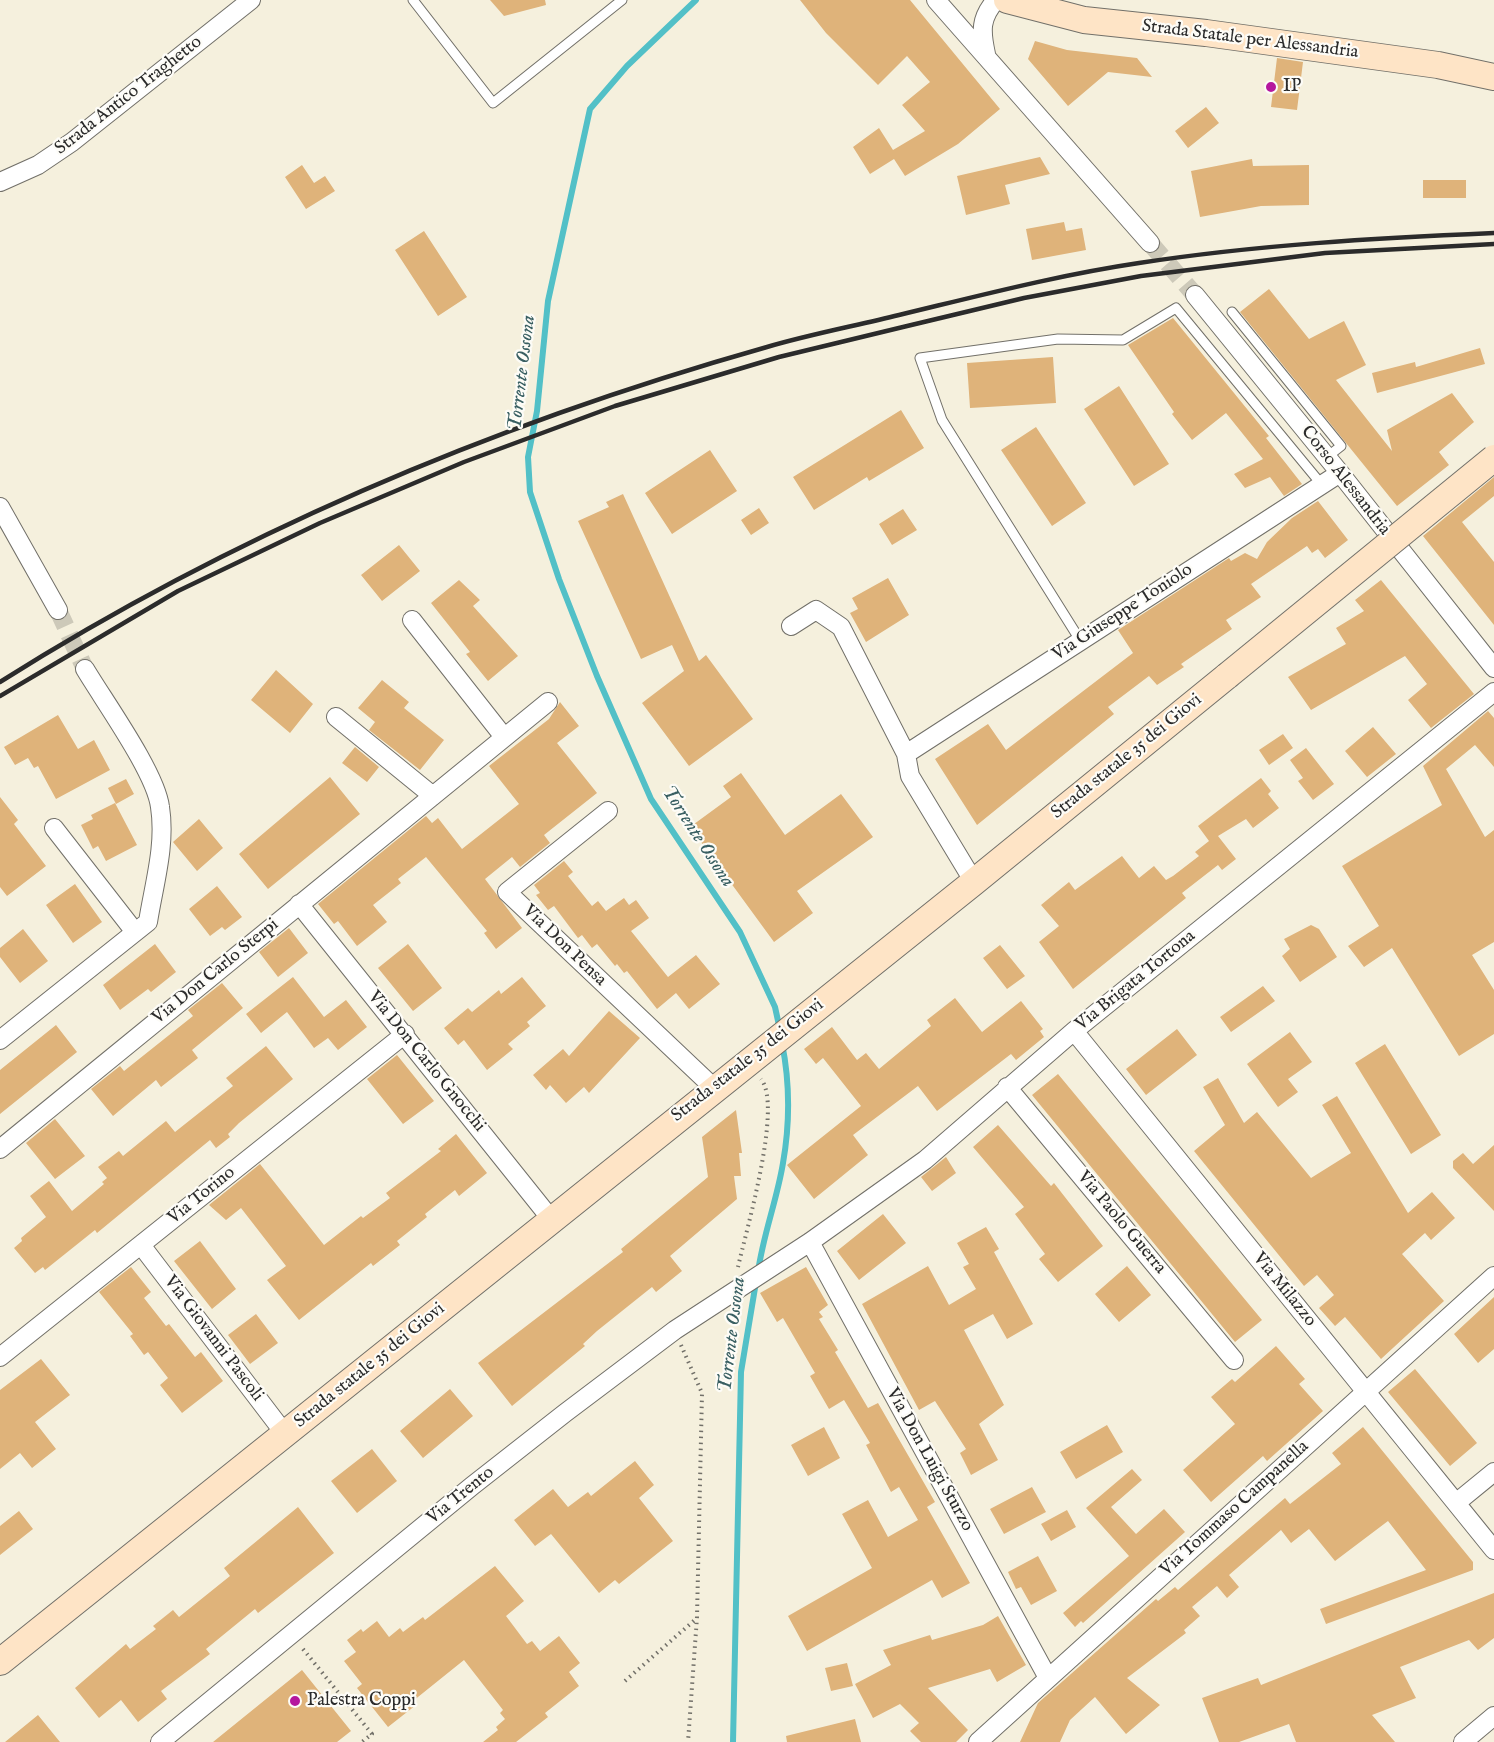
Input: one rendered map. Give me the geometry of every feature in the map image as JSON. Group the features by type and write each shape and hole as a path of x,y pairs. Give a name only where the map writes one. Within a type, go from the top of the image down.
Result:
{"main road":[{"name":"Strada Statale per Alessandria","path":"1008,0 1084,20 1427,63 1494,77"},
{"name":"Strada statale 35 dei Giovi","path":"0,1662 974,882 1494,458"}],"street":[{"name":"Strada Antico Traghetto","path":"0,182 38,165 72,142 251,0"},
{"path":"936,0 1150,243"},
{"path":"986,56 981,29 985,13 996,0"},
{"name":"Corso Alessandria","path":"1194,295 1488,648 1494,668"},
{"name":"Via Giuseppe Toniolo","path":"906,754 1340,473"},
{"path":"0,507 58,610"},
{"path":"792,626 816,610 841,627 906,754 910,776 974,882"},
{"path":"412,620 504,737"},
{"path":"0,1040 148,922 161,845 160,804 149,776 85,669"},
{"name":"Via Brigata Tortona","path":"774,1265 926,1160 1007,1087 1074,1031 1494,692"},
{"name":"Via Don Carlo Sterpi","path":"0,1149 548,702"},
{"path":"336,717 433,795"},
{"name":"Via Don Pensa","path":"608,812 507,892 714,1088"},
{"path":"54,828 135,932"},
{"name":"Via Don Carlo Gnocchi","path":"299,904 551,1219"},
{"name":"Via Milazzo","path":"1074,1031 1494,1550"},
{"name":"Via Torino","path":"0,1357 405,1034"},
{"name":"Via Paolo Guerra","path":"1007,1087 1234,1360"},
{"name":"Via Don Luigi Sturzo","path":"810,1242 1047,1678"},
{"name":"Via Giovanni Pascoli","path":"141,1245 285,1434"},
{"name":"Via Trento","path":"160,1742 472,1486 675,1330 774,1265"},
{"name":"Via Tommaso Campanella","path":"978,1742 1494,1276"},
{"path":"1456,1503 1494,1472"},
{"path":"1463,1742 1494,1716"}],"lane":[{"path":"413,0 493,103 621,0"},
{"path":"1080,640 942,420 920,358 1058,339 1123,340 1176,308 1322,485"},
{"path":"1232,312 1341,446 1328,457"}],"path":[{"path":"725,1296 762,1159 769,1115 765,1085 747,1062"},
{"path":"675,1330 702,1393 697,1617 688,1742"},
{"path":"625,1681 697,1617"},
{"path":"291,1634 372,1734 362,1742"}],"building":[{"path":"490,0 545,0 546,5 504,16"},
{"path":"800,0 910,0 1000,109 958,144 905,176 894,159 870,174 853,147 879,128 893,150 925,131 902,105 930,82 907,56 878,85 826,33"},
{"path":"1035,41 1067,50 1137,58 1152,77 1108,72 1068,106 1028,59"},
{"path":"1277,58 1303,62 1297,110 1271,107"},
{"path":"1206,107 1219,123 1188,148 1175,131"},
{"path":"1040,157 1050,174 1005,185 1010,204 966,215 957,176"},
{"path":"1252,159 1253,166 1309,165 1309,205 1261,206 1200,217 1191,171"},
{"path":"302,165 314,183 325,176 335,191 306,209 285,177"},
{"path":"1423,180 1466,180 1466,198 1423,198"},
{"path":"1064,222 1066,231 1082,228 1086,250 1032,260 1026,229"},
{"path":"424,231 467,297 438,316 395,250"},
{"path":"1269,289 1309,339 1344,321 1366,365 1336,380 1392,451 1387,430 1452,393 1474,422 1439,452 1449,465 1397,506 1240,312"},
{"path":"1173,318 1269,436 1266,438 1302,484 1284,496 1270,477 1245,488 1234,474 1263,459 1226,413 1192,440 1172,414 1174,412 1128,345"},
{"path":"1480,348 1485,364 1377,393 1372,373 1415,362 1416,367"},
{"path":"1053,357 1056,403 970,408 967,363"},
{"path":"1119,386 1169,464 1134,486 1084,409"},
{"path":"901,410 924,448 869,481 867,477 814,510 793,477"},
{"path":"1036,427 1086,503 1052,526 1001,450"},
{"path":"710,450 737,491 672,534 645,493"},
{"path":"1494,477 1494,496 1462,522 1494,562 1494,625 1423,536"},
{"path":"623,494 699,661 706,655 753,719 689,766 642,703 684,671 672,645 641,659 578,521 609,507 606,502"},
{"path":"1318,501 1348,540 1325,558 1318,549 1312,553 1307,546 1251,584 1261,597 1226,620 1232,629 1181,664 1184,667 1157,685 1149,676 1108,707 1114,714 977,825 935,759 988,724 1006,750 1133,653 1118,630 1229,558 1231,561 1245,553 1257,559 1267,542 1292,518"},
{"path":"759,508 769,523 751,535 741,520"},
{"path":"903,509 917,530 892,545 879,524"},
{"path":"399,545 420,571 382,601 361,575"},
{"path":"888,578 909,615 866,642 850,613 858,609 852,598"},
{"path":"459,580 480,600 473,606 518,656 488,681 466,654 470,652 431,603"},
{"path":"1381,580 1474,694 1431,728 1408,700 1427,684 1405,656 1311,710 1288,677 1346,644 1336,628 1364,611 1355,600"},
{"path":"276,670 313,704 290,733 251,700"},
{"path":"382,680 409,702 404,708 444,740 420,770 369,730 375,722 358,708"},
{"path":"560,702 579,726 557,743 597,793 544,835 550,843 520,867 512,857 485,879 522,928 496,949 484,933 487,931 426,857 398,879 401,883 373,905 387,922 357,946 338,921 334,924 318,904 426,816 432,823 438,818 462,849 519,804 489,766 549,719"},
{"path":"1488,711 1494,718 1494,767 1475,745 1446,769 1485,837 1494,830 1494,942 1472,955 1494,990 1494,1034 1459,1056 1392,948 1364,967 1348,946 1379,926 1342,866 1442,805 1423,766"},
{"path":"58,715 78,749 94,740 110,770 56,799 38,766 34,768 28,758 15,765 4,747"},
{"path":"1373,727 1396,754 1367,777 1345,751"},
{"path":"1283,734 1293,748 1269,765 1259,750"},
{"path":"355,747 379,767 367,782 342,763"},
{"path":"1306,748 1334,784 1313,800 1298,781 1303,778 1290,760"},
{"path":"741,773 785,835 841,794 873,837 797,891 813,913 774,942 690,827 731,797 723,786"},
{"path":"330,777 360,814 268,889 239,854"},
{"path":"1261,778 1271,791 1268,794 1279,808 1253,828 1246,819 1218,836 1236,859 1222,870 1218,865 1182,893 1186,898 1073,989 1039,942 1059,926 1041,905 1069,882 1075,890 1122,856 1139,878 1154,866 1166,880 1173,876 1199,856 1195,852 1209,841 1198,826"},
{"path":"126,779 134,794 116,804 108,788"},
{"path":"0,797 18,820 14,824 46,866 7,896 0,887"},
{"path":"115,803 137,845 106,861 98,846 93,849 81,825 93,819 91,815"},
{"path":"199,819 223,848 197,871 173,842"},
{"path":"564,861 573,872 568,876 592,906 598,901 606,911 624,898 629,905 636,900 649,918 631,931 668,977 696,955 720,984 689,1009 676,993 657,1009 627,971 624,973 617,964 615,966 597,944 592,948 582,935 578,938 554,906 548,910 536,895 540,893 534,885"},
{"path":"75,884 102,922 73,943 46,905"},
{"path":"217,886 242,917 225,930 222,927 210,936 189,909"},
{"path":"1311,925 1319,929 1337,957 1300,982 1282,956 1290,949 1284,939"},
{"path":"289,928 308,953 278,977 259,952"},
{"path":"23,929 48,961 20,983 0,957 0,948"},
{"path":"155,944 176,972 151,992 148,989 120,1010 103,985"},
{"path":"408,944 442,988 413,1011 378,968"},
{"path":"1000,945 1025,976 1007,989 983,958"},
{"path":"293,977 324,1017 346,1000 367,1027 338,1050 328,1038 314,1048 287,1012 261,1033 246,1014"},
{"path":"522,977 546,1006 527,1022 530,1026 508,1044 513,1049 487,1070 464,1040 458,1045 444,1028 468,1008 472,1012 499,990 501,994"},
{"path":"222,983 243,1008 192,1050 198,1058 161,1087 156,1080 113,1116 91,1089 120,1066 124,1071 193,1016 188,1010"},
{"path":"1263,986 1275,1001 1231,1032 1220,1017"},
{"path":"955,998 982,1032 1021,1001 1043,1029 1040,1031 1044,1037 1016,1060 1011,1054 937,1111 918,1086 853,1135 868,1155 814,1199 787,1165 861,1106 823,1058 816,1064 804,1049 832,1027 857,1060 866,1053 879,1069 931,1026 927,1020"},
{"path":"609,1011 640,1038 589,1093 584,1087 566,1103 550,1085 546,1090 533,1075 563,1049 569,1056"},
{"path":"56,1025 77,1052 0,1114 0,1070"},
{"path":"1177,1029 1197,1055 1146,1095 1126,1069"},
{"path":"1290,1032 1312,1062 1288,1079 1298,1092 1278,1107 1247,1064"},
{"path":"1385,1044 1441,1135 1411,1154 1355,1063"},
{"path":"266,1046 293,1079 239,1123 228,1134 230,1137 216,1148 210,1140 97,1233 95,1230 45,1270 43,1267 35,1273 14,1248 22,1241 21,1238 46,1217 30,1196 49,1181 72,1211 104,1184 102,1182 107,1178 98,1167 119,1151 123,1156 166,1121 175,1132 233,1086 226,1078"},
{"path":"397,1055 434,1101 403,1124 367,1079"},
{"path":"1058,1074 1262,1320 1235,1342 1032,1095"},
{"path":"1218,1078 1244,1123 1257,1112 1311,1178 1351,1153 1322,1105 1337,1096 1408,1213 1432,1192 1455,1218 1431,1240 1425,1233 1402,1254 1444,1301 1381,1359 1345,1317 1335,1326 1319,1308 1334,1295 1317,1275 1304,1286 1194,1151 1225,1125 1203,1087"},
{"path":"736,1110 742,1153 739,1153 741,1176 734,1176 737,1199 670,1256 682,1271 656,1292 652,1287 597,1331 583,1344 585,1346 512,1406 478,1363 623,1252 621,1249 708,1177 702,1137"},
{"path":"55,1119 85,1156 55,1179 26,1143"},
{"path":"998,1125 1051,1186 1054,1183 1103,1246 1058,1282 1039,1259 1045,1254 1015,1214 1024,1207 973,1147"},
{"path":"456,1134 487,1173 459,1196 455,1190 397,1241 400,1245 373,1266 371,1263 299,1320 267,1280 286,1266 241,1208 226,1220 209,1205 260,1164 324,1245 361,1216 363,1218 390,1198 386,1193 441,1151 438,1149"},
{"path":"1494,1145 1494,1211 1453,1168 1453,1161 1463,1153 1473,1164"},
{"path":"946,1157 956,1173 932,1191 921,1177"},
{"path":"883,1214 906,1243 859,1280 837,1251"},
{"path":"986,1227 999,1249 994,1252 1033,1324 1007,1339 993,1314 964,1330 1004,1405 979,1424 998,1460 971,1475 960,1453 966,1449 935,1401 919,1410 862,1304 928,1266 949,1305 976,1289 963,1267 969,1264 957,1243"},
{"path":"200,1241 236,1289 212,1309 174,1261"},
{"path":"1127,1266 1151,1295 1119,1322 1095,1294"},
{"path":"131,1267 151,1292 144,1298 166,1326 169,1324 195,1357 201,1352 223,1381 182,1413 160,1385 168,1378 148,1352 144,1355 130,1336 133,1334 99,1292"},
{"path":"806,1267 828,1305 819,1312 823,1317 819,1319 838,1350 835,1352 868,1408 878,1403 935,1502 927,1507 970,1583 942,1598 932,1580 807,1651 788,1616 872,1568 842,1514 868,1500 888,1537 918,1520 899,1487 891,1492 866,1445 870,1443 844,1400 829,1409 810,1376 815,1373 783,1318 777,1322 760,1293"},
{"path":"1494,1297 1494,1349 1478,1363 1454,1334"},
{"path":"256,1314 278,1343 250,1364 228,1335"},
{"path":"1276,1346 1305,1379 1299,1384 1323,1411 1267,1461 1263,1456 1211,1502 1183,1470 1235,1424 1211,1397 1232,1379 1235,1382"},
{"path":"41,1359 70,1395 35,1422 56,1449 32,1468 20,1453 0,1469 0,1390"},
{"path":"1415,1369 1477,1443 1450,1466 1388,1392"},
{"path":"450,1389 473,1416 423,1458 400,1431"},
{"path":"1107,1425 1123,1452 1076,1479 1060,1452"},
{"path":"824,1427 840,1458 808,1476 791,1445"},
{"path":"1363,1427 1473,1562 1473,1570 1326,1624 1320,1609 1426,1570 1388,1521 1335,1561 1309,1529 1291,1543 1281,1530 1229,1575 1239,1587 1227,1598 1217,1586 1192,1607 1200,1616 1184,1630 1186,1633 1127,1678 1160,1705 1126,1734 1095,1697 1070,1720 1060,1742 1020,1742 1038,1703 1156,1599 1158,1601 1175,1587 1178,1590 1285,1498 1290,1504 1341,1464 1332,1453"},
{"path":"372,1449 397,1481 357,1513 331,1481"},
{"path":"635,1461 654,1485 639,1498 673,1541 619,1584 615,1580 599,1593 551,1534 535,1546 514,1520 553,1489 568,1507 588,1492 591,1496"},
{"path":"1132,1469 1142,1480 1111,1507 1136,1534 1164,1509 1185,1532 1083,1623 1081,1621 1075,1627 1063,1613 1129,1556 1086,1508"},
{"path":"1032,1487 1046,1512 1004,1534 990,1509"},
{"path":"298,1507 334,1553 258,1613 255,1609 206,1649 210,1654 161,1691 167,1699 138,1722 121,1700 99,1718 75,1688 126,1644 130,1649 156,1629 153,1626 173,1610 179,1617 230,1576 224,1568"},
{"path":"1067,1510 1076,1527 1051,1541 1041,1524"},
{"path":"19,1511 33,1529 0,1555 0,1526"},
{"path":"1038,1556 1057,1591 1031,1605 1021,1587 1016,1589 1008,1572"},
{"path":"495,1566 524,1601 506,1616 527,1644 532,1641 540,1651 559,1636 580,1663 569,1672 579,1686 545,1713 548,1717 516,1742 483,1742 498,1730 496,1727 505,1719 500,1713 503,1710 464,1660 413,1701 416,1705 388,1727 357,1688 362,1684 344,1661 356,1652 347,1640 361,1629 363,1632 377,1621 389,1637 400,1628 403,1632 423,1617 425,1620"},
{"path":"1494,1593 1494,1638 1478,1650 1469,1640 1400,1667 1416,1698 1372,1715 1395,1742 1296,1742 1289,1724 1239,1742 1219,1742 1202,1698 1258,1678 1261,1685"},
{"path":"998,1616 1026,1665 997,1682 990,1669 928,1688 968,1730 956,1742 921,1742 910,1731 919,1723 900,1704 873,1718 855,1684 891,1665 883,1650 930,1635 932,1640 983,1625"},
{"path":"847,1663 853,1686 831,1691 825,1668"},
{"name":"Palestra Coppi","path":"302,1670 351,1731 337,1742 213,1742"},
{"path":"38,1715 60,1742 5,1742"},
{"path":"855,1719 861,1742 787,1742 786,1736"}],"waterway":[{"name":"Torrente Ossona","path":"696,0 627,66 590,109 548,301 537,411 528,457 530,492 559,579 597,676 651,799 740,932 775,1007 780,1030"},
{"name":"Torrente Ossona","path":"758,1272 780,1177 787,1133 788,1088 782,1043"},
{"name":"Torrente Ossona","path":"733,1742 741,1372 756,1282"}],"tunnel":[{"path":"1150,243 1195,295"},
{"path":"58,610 85,669"}],"railway":[{"path":"0,682 182,577 371,487 567,410 666,377 800,338 1018,286 1109,268 1272,247 1494,233"},
{"path":"0,696 178,591 320,523 464,462 615,406 779,357 1024,298 1141,276 1325,253 1494,244"}],"place":[{"name":"IP","path":"1271,87"},
{"name":"Palestra Coppi","path":"295,1701"}]}
